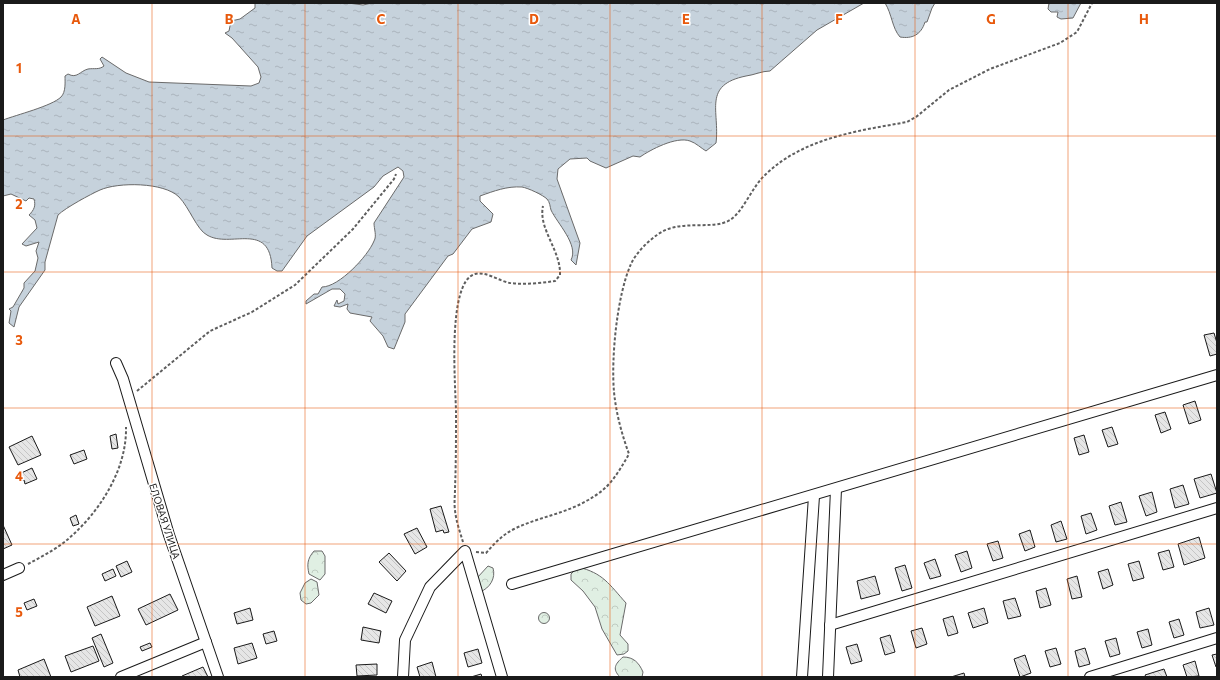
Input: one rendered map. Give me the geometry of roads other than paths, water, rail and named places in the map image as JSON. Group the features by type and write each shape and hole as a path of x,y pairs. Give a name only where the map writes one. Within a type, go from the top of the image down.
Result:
{"street":[{"name":"ЕЛОВАЯ УЛИЦА","path":"116,363 123,380 169,535 218,677"},
{"path":"512,584 814,496 1217,375"},
{"path":"828,677 836,489"},
{"path":"802,677 814,496"},
{"path":"830,625 1217,508"},
{"path":"403,677 405,640 430,587 465,551 502,677"},
{"path":"3,576 19,568"},
{"path":"1090,677 1217,638"},
{"path":"121,677 206,642"}],"water":[{"path":"255,3 348,3 363,5 372,3 864,3 817,30 770,71 732,80 723,86 718,93 716,101 716,143 706,151 690,141 678,140 650,151 640,157 633,156 606,168 590,161 587,158 570,159 558,169 557,179 580,243 576,265 571,260 573,254 570,241 551,210 548,200 545,197 522,187 506,188 480,196 480,201 493,214 491,222 472,229 453,254 448,256 405,314 405,322 394,349 388,347 383,336 370,321 372,317 350,313 347,309 348,304 340,307 334,306 337,300 338,304 344,301 345,294 340,289 332,289 306,304 306,301 314,294 318,294 322,287 329,286 352,270 366,255 375,239 374,223 404,177 403,171 398,167 383,176 374,187 307,236 282,271 277,271 272,268 270,253 264,245 257,240 216,238 207,235 200,228 183,201 172,192 163,188 141,185 108,187 100,190 72,205 58,215 45,262 45,270 19,307 14,327 9,323 11,311 9,309 13,307 24,288 24,283 35,271 38,258 36,251 39,242 26,246 22,244 37,228 35,220 29,215 34,208 34,199 29,198 26,201 11,194 3,196 3,120 50,104 61,97 65,87 65,76 68,74 74,76 88,69 104,66 100,59 102,57 126,73 149,82 251,86 259,83 261,77 258,67 232,38 225,33 229,31 231,21 240,19 255,8"},
{"path":"885,3 935,3 927,22 925,22 921,30 916,35 912,37 900,37"},
{"path":"1049,3 1081,3 1073,18 1061,19 1057,17 1058,12 1051,12 1048,9"}]}
